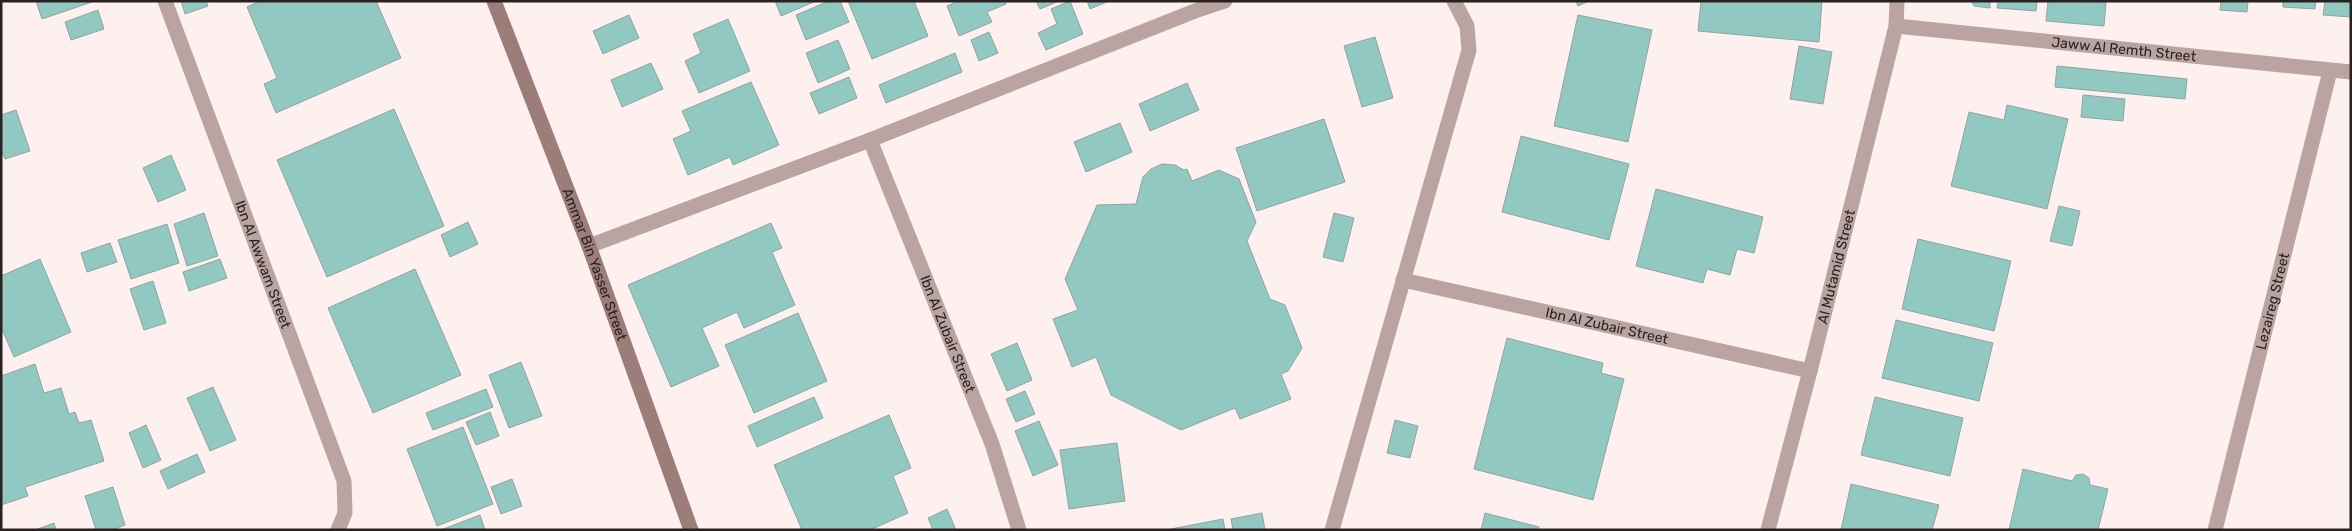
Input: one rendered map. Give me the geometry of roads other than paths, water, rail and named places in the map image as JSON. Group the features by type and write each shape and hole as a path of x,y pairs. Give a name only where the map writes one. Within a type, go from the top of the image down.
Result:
{"street":[{"name":"Ibn Al Awwam Street","path":"165,1 344,480 345,513 338,530"},
{"name":"Ammar Bin Yasser Street","path":"494,1 589,246 691,530"},
{"path":"589,246 870,140 1192,6 1225,1"},
{"path":"1332,530 1469,50 1467,26 1454,1"},
{"name":"Al Mutamid Street","path":"1768,530 1810,371 1896,26 1897,1"},
{"name":"Jaww Al Remth Street","path":"1896,26 2351,72"},
{"name":"Lezaireg Street","path":"2215,530 2330,71"},
{"name":"Ibn Al Zubair Street","path":"870,140 992,444 1019,530"},
{"name":"Ibn Al Zubair Street","path":"1403,280 1810,371"}]}
